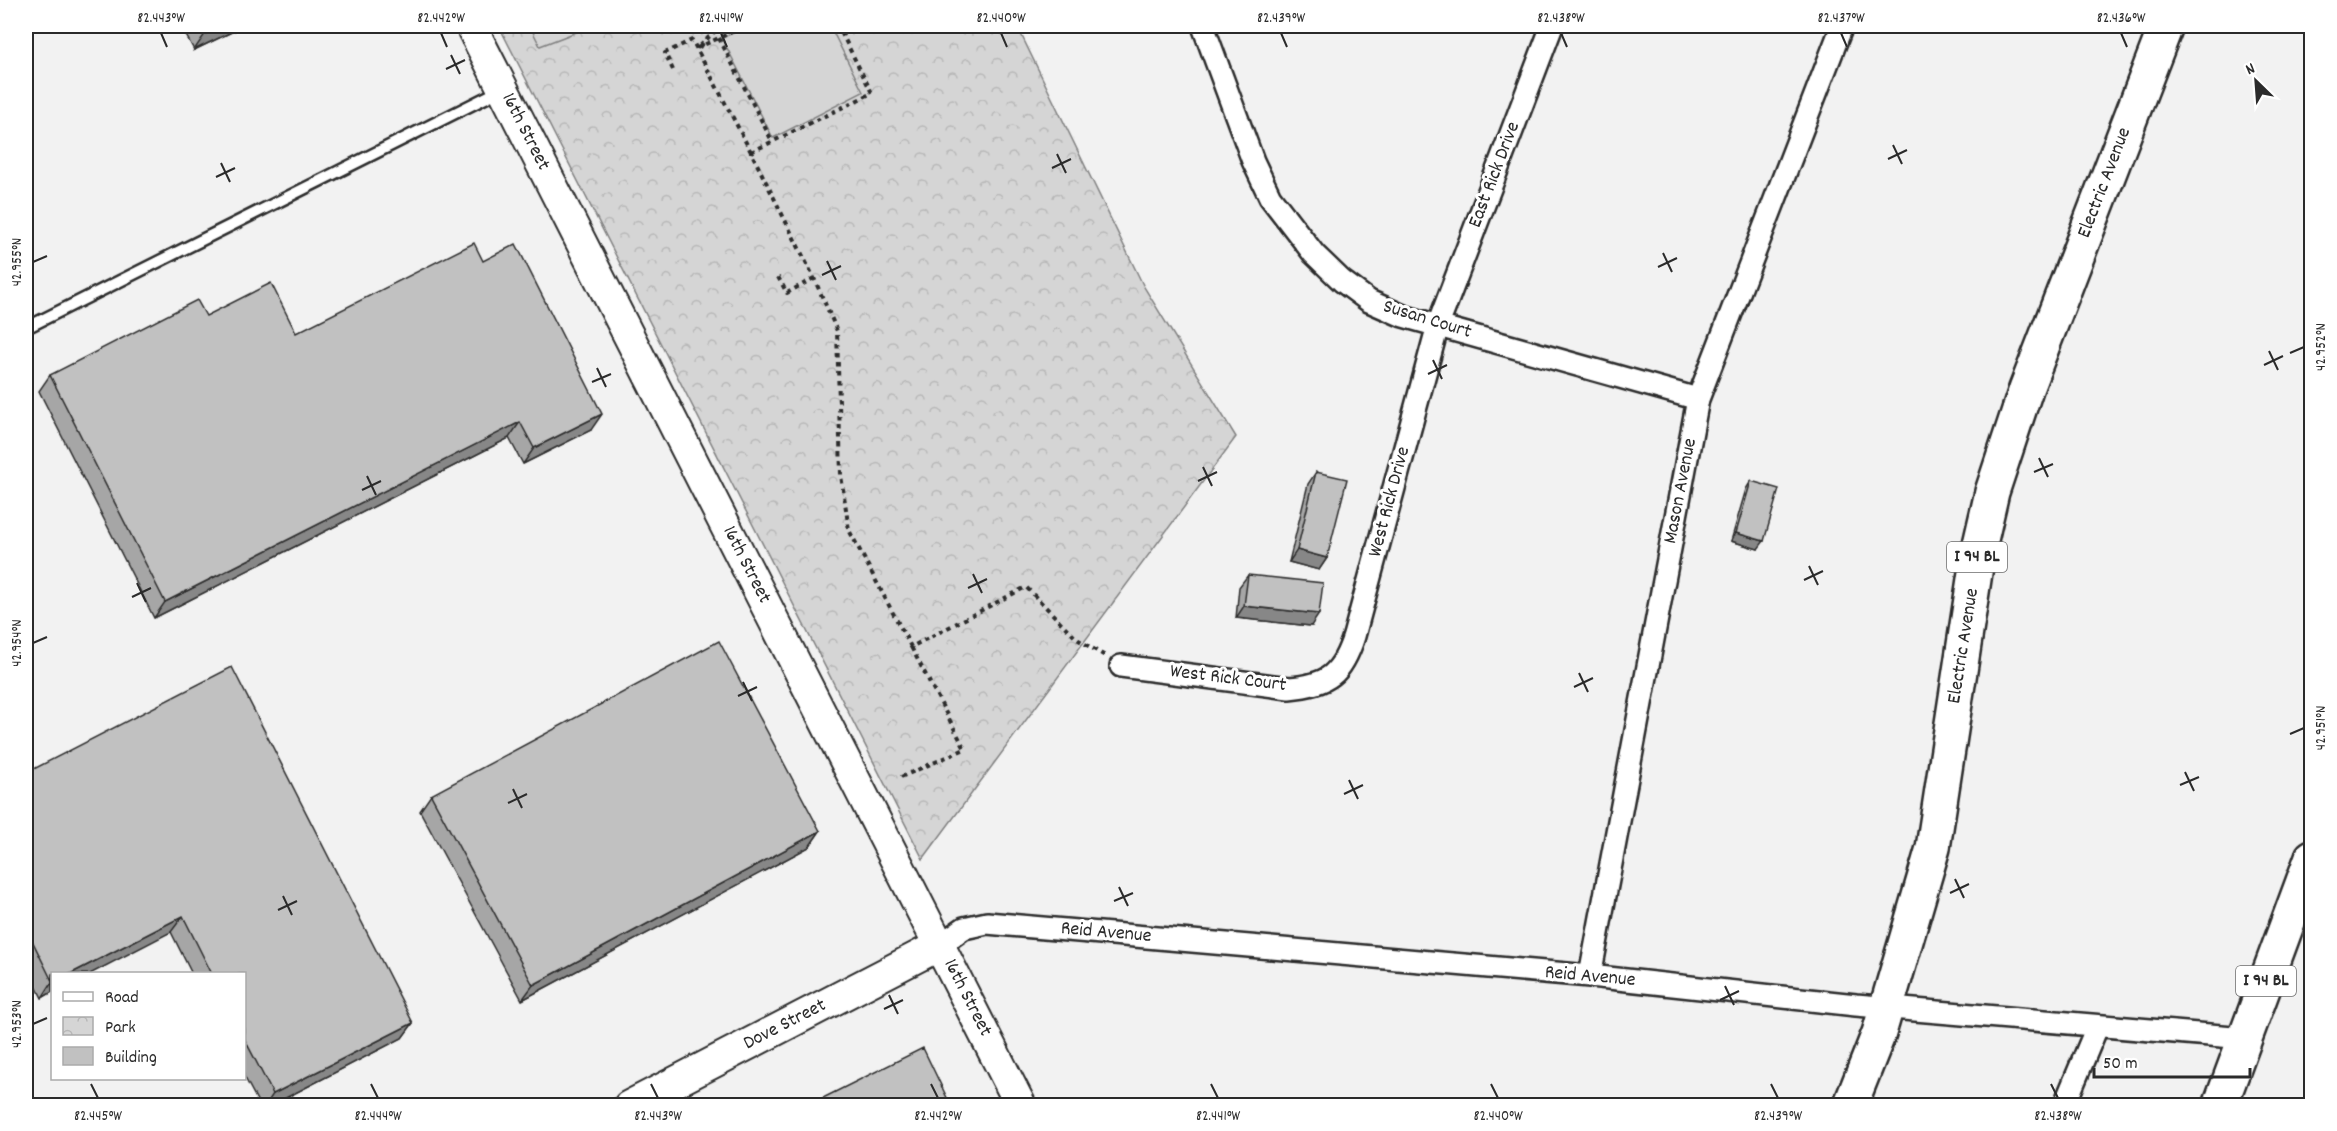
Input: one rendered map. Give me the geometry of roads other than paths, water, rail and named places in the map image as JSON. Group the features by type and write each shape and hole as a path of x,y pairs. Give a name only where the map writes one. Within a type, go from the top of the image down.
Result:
{"main road":[{"name":"Electric Avenue","path":"1850,1106 1879,1033 1933,848 1978,553 1992,492 2026,389 2166,26"},
{"name":"I 94 BL","path":"2220,1106 2312,857"}],"street":[{"name":"16th Street","path":"471,26 1021,1106"},
{"name":"Susan Court","path":"1203,26 1253,161 1270,197 1291,228 1342,281 1369,301 1403,316 1698,399"},
{"name":"East Rick Drive","path":"1438,325 1552,26"},
{"name":"Mason Avenue","path":"1590,976 1698,399 1842,26"},
{"name":"West Rick Drive","path":"1333,676 1349,651 1354,636 1438,325"},
{"name":"West Rick Court","path":"1121,666 1289,688 1304,687 1333,676"},
{"name":"Reid Avenue","path":"940,945 964,928 987,923 1590,976 1856,1005 2245,1038"},
{"name":"Dove Street","path":"629,1106 940,945"},
{"path":"2064,1106 2097,1027"}],"lane":[{"path":"26,328 503,89"}]}
